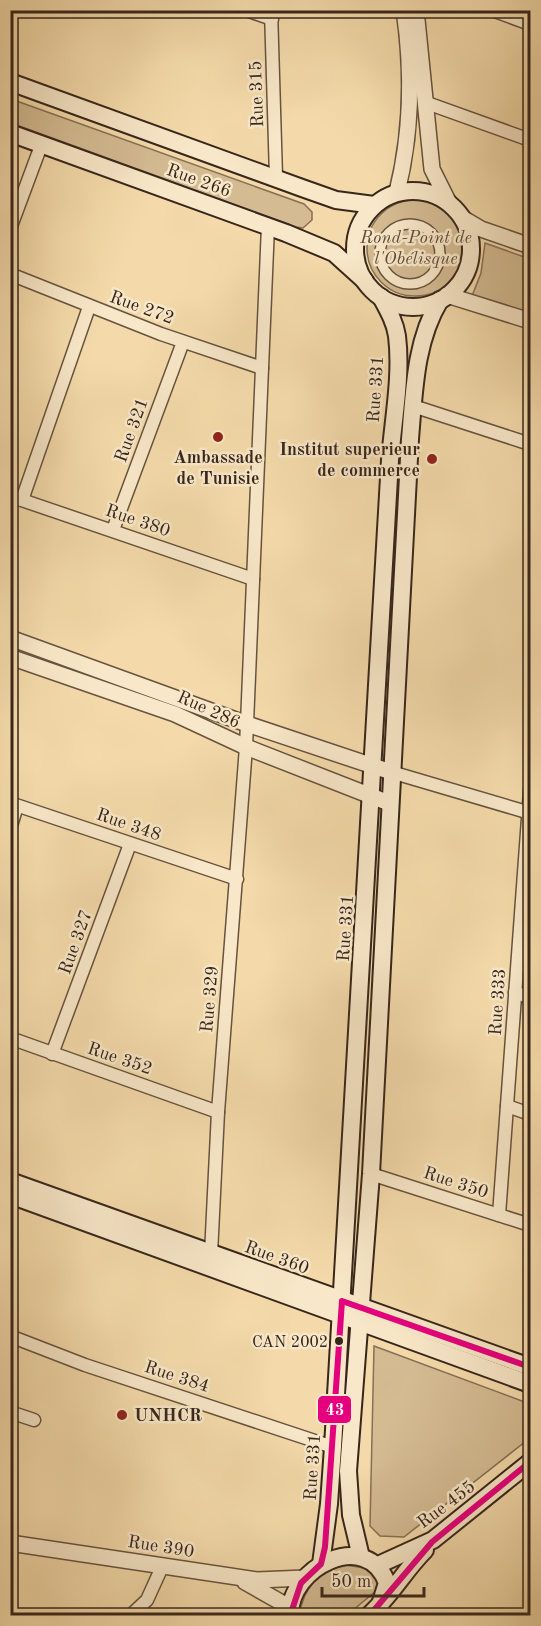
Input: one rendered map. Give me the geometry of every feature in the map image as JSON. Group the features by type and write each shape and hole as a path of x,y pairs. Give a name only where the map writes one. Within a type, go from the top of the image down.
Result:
{"main road":[{"name":"Rue 266","path":"10,82 336,200 374,205"},
{"name":"Rue 266","path":"10,133 268,226 334,253 365,281"},
{"path":"424,191 448,201 464,219 471,242 470,266 458,287 444,297 424,306 410,307 381,297 365,281 357,262 355,241 362,221 374,205 397,192 424,191"},
{"name":"Rue 331","path":"321,1564 328,1515 333,1447 390,460 398,364 397,335 392,318 381,297"},
{"name":"Rue 331","path":"361,1557 351,1515 348,1471 371,1174 389,803 413,406 426,322 444,297"},
{"name":"Rue 360","path":"10,1181 211,1254 341,1308 531,1367"},
{"path":"10,1195 341,1308"},
{"path":"359,1314 531,1384"},
{"name":"Rue 455","path":"378,1565 433,1540 531,1462"},
{"path":"374,1610 433,1540"},
{"path":"290,1612 306,1578 321,1564 343,1557 361,1557 378,1565 387,1583 374,1610"}],"street":[{"path":"246,10 271,15"},
{"path":"397,192 405,160 411,116 408,37 404,10"},
{"path":"416,10 432,169 448,201"},
{"path":"492,10 531,24"},
{"name":"Rue 315","path":"271,15 276,177"},
{"path":"427,103 531,140"},
{"path":"10,229 42,143"},
{"path":"464,219 481,229 531,246"},
{"path":"401,225 422,226 437,240 440,249 437,268 431,276 414,284 396,281 383,267 380,257 384,237 401,225"},
{"name":"Rue 329","path":"211,1254 218,1112 246,747 268,226"},
{"name":"Rue 272","path":"10,274 89,307 262,368"},
{"path":"444,297 531,321"},
{"path":"16,498 89,307"},
{"name":"Rue 321","path":"113,530 183,342"},
{"path":"413,406 531,444"},
{"name":"Rue 380","path":"16,498 253,579"},
{"path":"10,638 247,724 374,764 391,772 530,812"},
{"name":"Rue 286","path":"10,657 175,714 246,747 389,803"},
{"name":"Rue 333","path":"499,1215 515,992 525,927 531,791"},
{"path":"10,829 14,805"},
{"name":"Rue 348","path":"14,805 237,879"},
{"name":"Rue 327","path":"52,1054 130,844"},
{"path":"515,992 531,998"},
{"name":"Rue 352","path":"10,1038 218,1112"},
{"path":"507,1106 531,1114"},
{"name":"Rue 350","path":"371,1174 531,1225"},
{"name":"Rue 384","path":"10,1336 85,1365 333,1447"},
{"path":"10,1412 34,1420"},
{"name":"Rue 390","path":"10,1543 235,1576 286,1580 306,1578"},
{"path":"130,1616 147,1599 162,1567"},
{"path":"235,1576 269,1593 290,1612"}],"green space":[{"path":"11,99 304,204 312,212 312,220 303,228 296,227 11,123"},
{"name":"Rond-Point de l'Obélisque","path":"415,200 433,203 449,214 460,230 463,248 460,266 449,282 433,293 415,296 397,293 381,282 370,266 367,248 370,230 381,214 397,203"},
{"path":"485,243 530,259 530,317 472,296 481,273"},
{"path":"374,1346 530,1404 530,1438 404,1537 380,1536 370,1526"},
{"path":"346,1565 370,1569 379,1582 376,1591 347,1615 299,1616 304,1597 314,1582 327,1572"}],"transit line":[{"name":"43","path":"290,1616 301,1583 321,1564 325,1547 342,1301 530,1367"},
{"name":"43","path":"369,1616 432,1542 530,1462"}],"place":[{"name":"Ambassade de Tunisie","path":"218,437"},
{"name":"Institut superieur de commerce","path":"432,459"},
{"name":"CAN 2002","path":"339,1341"},
{"name":"UNHCR","path":"122,1415"}]}
